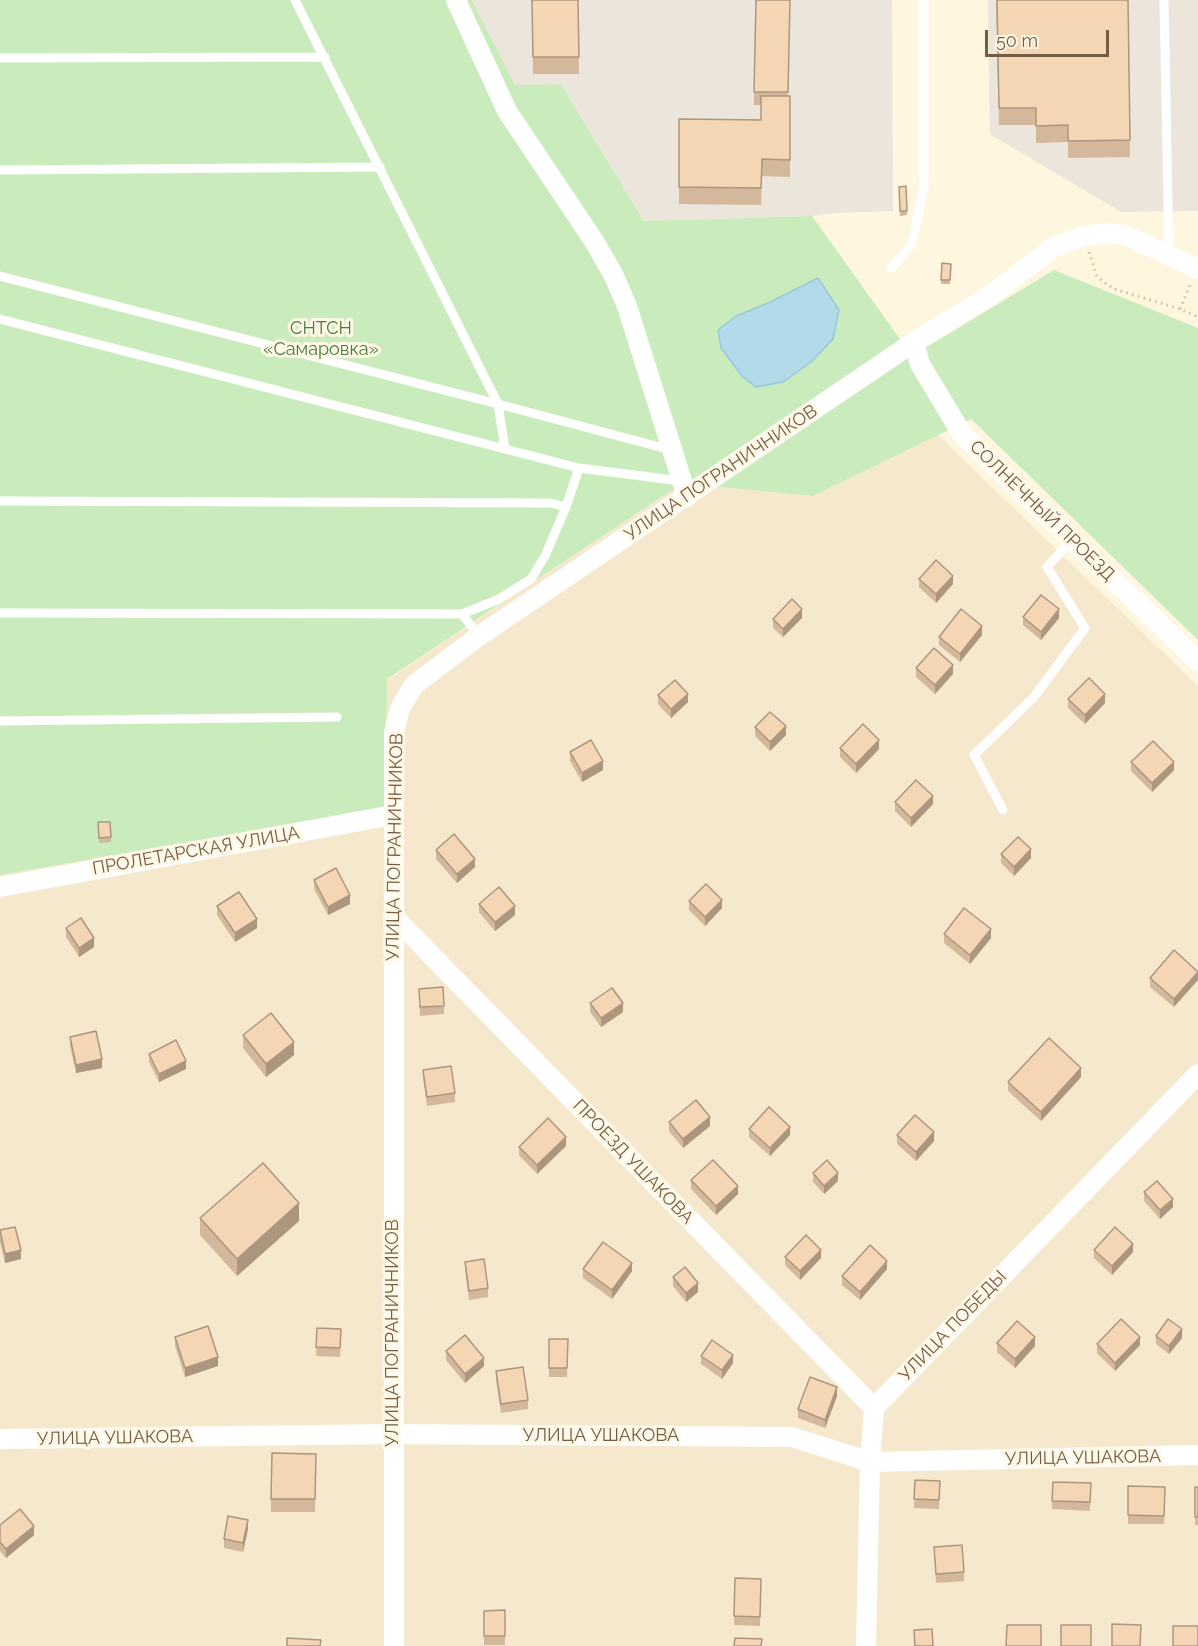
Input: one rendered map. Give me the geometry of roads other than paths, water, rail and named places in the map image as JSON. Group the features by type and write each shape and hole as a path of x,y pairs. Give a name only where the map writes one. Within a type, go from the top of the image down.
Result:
{"street":[{"path":"456,0 507,111 594,241 613,274 627,306 684,489"},
{"name":"УЛИЦА ПОГРАНИЧНИКОВ","path":"394,1646 393,815 394,733 400,708 414,685 684,489 988,297 1054,247 1084,236 1108,233 1125,235 1197,269"},
{"name":"СОЛНЕЧНЫЙ ПРОЕЗД","path":"914,342 920,364 962,434 1198,661"},
{"name":"ПРОЛЕТАРСКАЯ УЛИЦА","path":"0,887 393,815"},
{"name":"ПРОЕЗД УШАКОВА","path":"393,916 874,1408"},
{"name":"УЛИЦА ПОБЕДЫ","path":"874,1408 1198,1074"},
{"path":"866,1646 870,1462 874,1408"},
{"name":"УЛИЦА УШАКОВА","path":"0,1439 393,1434 792,1437 870,1462 1198,1455"}],"lane":[{"path":"295,0 498,404 505,449"},
{"path":"891,267 912,244 924,186 924,0"},
{"path":"1164,0 1169,255"},
{"path":"0,58 325,57"},
{"path":"0,170 380,167"},
{"path":"0,276 671,450"},
{"path":"0,319 579,468 684,489"},
{"path":"0,613 462,614 497,600 531,579 545,556 566,507 579,468"},
{"path":"0,501 551,503 566,507"},
{"path":"1003,810 974,755 1034,697 1085,628 1047,567 1072,540"},
{"path":"462,614 479,636"},
{"path":"0,721 336,717"}],"water":[{"path":"818,278 839,310 833,339 811,362 783,382 756,387 742,376 721,348 718,330 736,316"}],"park label":[{"name":"СНТСН «Самаровка»","path":"321,339"}]}
